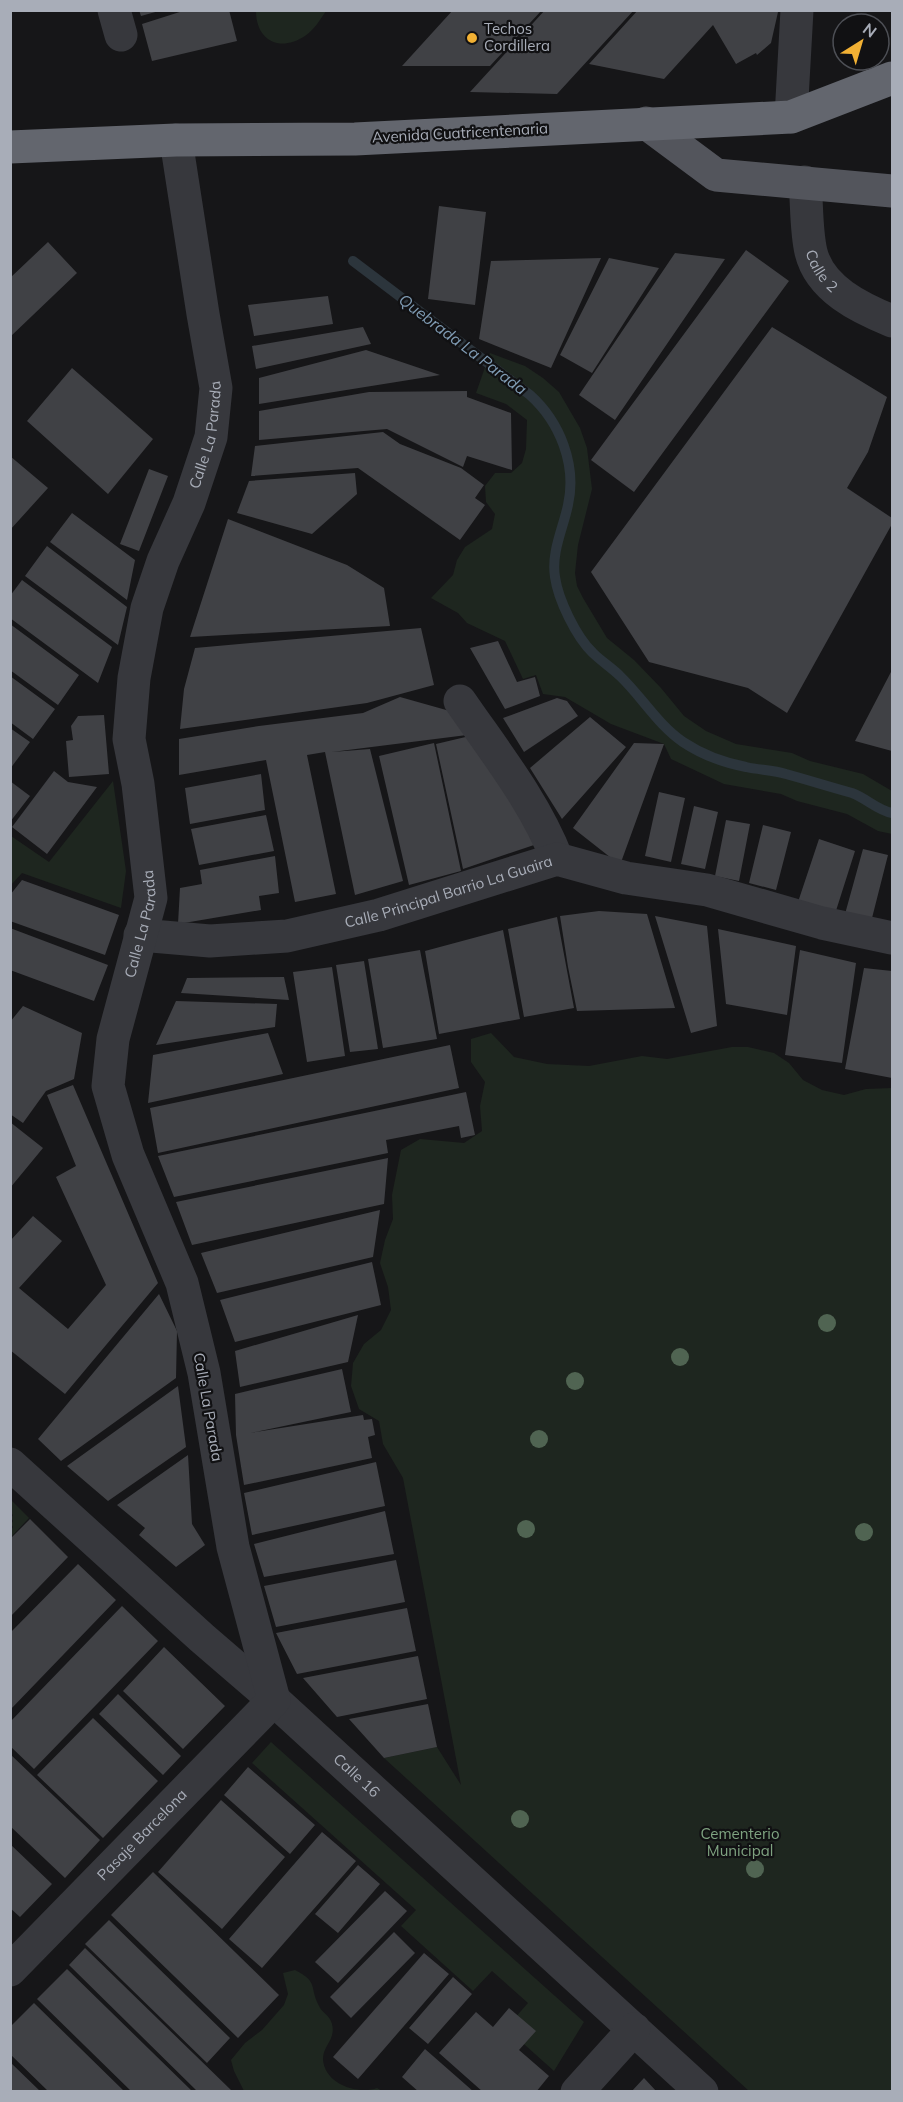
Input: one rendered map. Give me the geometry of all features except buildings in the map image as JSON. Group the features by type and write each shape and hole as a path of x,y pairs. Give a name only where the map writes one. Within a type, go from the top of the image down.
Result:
{"highway":[{"name":"Avenida Cuatricentenaria","path":"10,147 176,140 356,139 791,117 892,78"}],"main road":[{"path":"646,123 716,176 892,191"}],"street":[{"path":"791,117 797,10"},
{"name":"Calle La Parada","path":"176,140 202,314 216,388 212,437 189,503 162,561 147,608 134,678 129,739 138,784 151,898 113,1039 108,1086 128,1155 182,1283 204,1373 233,1546 274,1700"},
{"name":"Calle 2","path":"805,182 811,253 827,283 865,310 892,321"},
{"path":"460,701 517,784 549,838 557,859"},
{"name":"Calle Principal Barrio La Guaira","path":"140,935 210,941 287,936 379,915 557,859 626,878 707,890 822,923 892,938"},
{"name":"Calle 16","path":"10,1464 274,1700 702,2091"},
{"name":"Pasaje Barcelona","path":"10,1970 274,1700"},
{"path":"577,2091 634,2030"}],"green space":[{"path":"256,10 326,11 317,25 305,36 295,41 278,43 271,41 260,30"},
{"path":"490,353 525,366 543,378 559,392 580,428 587,448 592,489 578,545 575,573 577,586 607,638 634,660 684,716 706,731 736,744 792,753 810,761 863,774 892,791 892,834 878,831 847,814 797,801 781,794 724,784 671,759 664,744 611,724 565,697 543,694 536,675 523,679 505,641 467,623 458,613 431,598 453,575 457,560 465,547 492,529 495,514 486,502 485,486 495,473 511,473 522,463 526,449 527,420 506,404 476,393"},
{"path":"113,781 126,871 121,908 22,873 11,885 11,836 49,862"},
{"name":"Cementerio Municipal","path":"491,1033 514,1057 547,1064 589,1066 642,1056 667,1059 732,1047 748,1047 774,1053 789,1063 803,1080 822,1090 844,1095 866,1089 892,1088 892,2091 749,2091 384,1758 437,1747 461,1785 403,1478 383,1444 379,1421 359,1409 351,1386 353,1363 364,1344 381,1330 391,1310 388,1287 380,1263 393,1219 392,1195 401,1150 420,1139 464,1143 482,1131 480,1106 485,1082 471,1062 471,1039"},
{"path":"11,1500 29,1518 12,1536 13,1521 11,1518 13,1515"},
{"path":"271,1742 584,2022 554,2071 506,2028 528,2003 492,1971 473,1991 401,1926 416,1910 252,1763"},
{"path":"295,1970 311,1982 319,2006 330,2018 332,2024 331,2038 323,2059 329,2075 343,2086 361,2090 377,2088 382,2091 244,2091 231,2060 284,2005 288,1994 283,1973"}],"waterway":[{"name":"Quebrada La Parada","path":"353,261 530,395 541,406 558,431 568,460 570,490 558,541 555,577 560,596 574,628 596,656 628,684 674,735 697,750 713,758 738,765 781,773 852,793 892,813"}],"place":[{"name":"Techos Cordillera","path":"472,38"}]}
